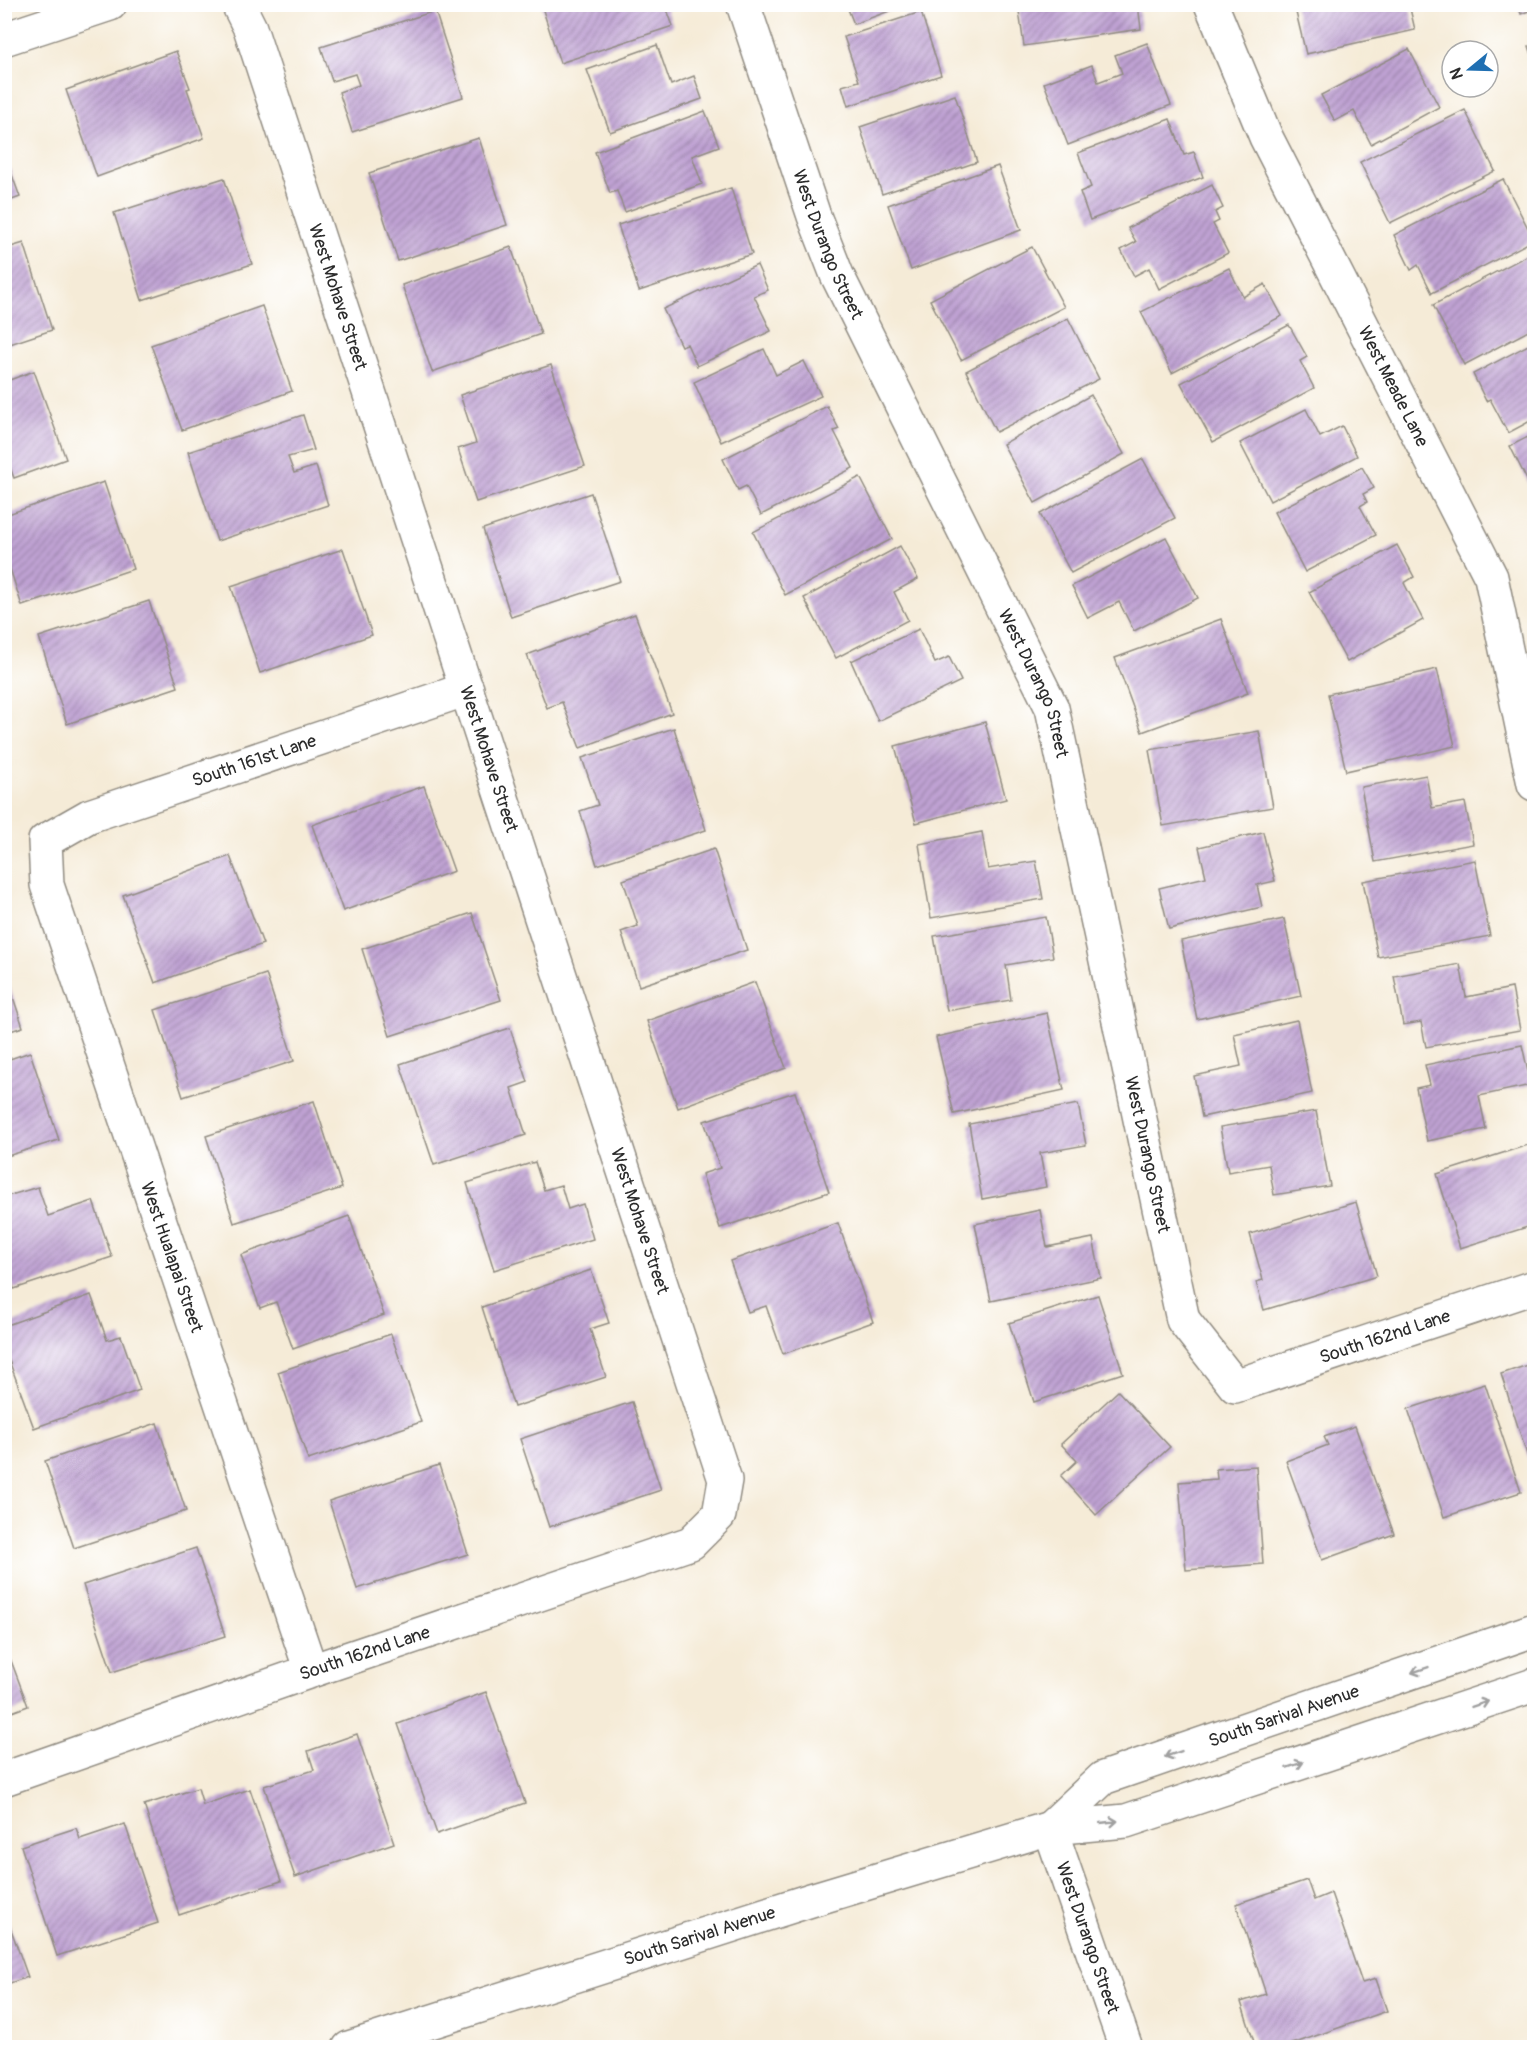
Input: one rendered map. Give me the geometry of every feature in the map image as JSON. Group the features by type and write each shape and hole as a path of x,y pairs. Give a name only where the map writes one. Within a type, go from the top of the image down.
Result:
{"street":[{"path":"4,39 110,4"},
{"name":"West Mohave Street","path":"238,4 249,28 725,1480 719,1515"},
{"name":"West Durango Street","path":"743,4 814,216 837,275 1052,708 1183,1320 1235,1386"},
{"name":"West Meade Lane","path":"1211,4 1266,137 1491,577 1534,779"},
{"name":"South 161st Lane","path":"45,841 89,816 467,689"},
{"name":"West Hualapai Street","path":"45,841 47,885 311,1671"},
{"name":"South 162nd Lane","path":"1235,1386 1534,1287"},
{"name":"South 162nd Lane","path":"4,1779 311,1671 691,1543 719,1515"},
{"name":"South Sarival Avenue","path":"1050,1828 1102,1778 1534,1630"},
{"name":"South Sarival Avenue","path":"349,2048 811,1900 1050,1828 1126,1821 1534,1685"},
{"name":"West Durango Street","path":"1050,1828 1126,2048"}],"building":[{"path":"541,4 665,4 673,26 560,63"},
{"path":"846,4 906,4 906,5 854,24"},
{"path":"1018,4 1138,4 1141,29 1024,46"},
{"path":"1294,4 1409,4 1415,30 1306,54"},
{"path":"1518,4 1534,4 1534,9 1521,14"},
{"path":"435,11 463,97 352,132 339,92 359,85 355,74 332,81 321,47"},
{"path":"921,12 941,75 848,106 842,86 859,81 844,37"},
{"path":"1147,43 1171,105 1068,145 1044,83 1092,65 1098,82 1122,73 1115,55"},
{"path":"1534,44 1534,61 1529,46"},
{"path":"657,45 671,85 694,76 702,99 610,132 587,70"},
{"path":"1409,49 1439,107 1371,144 1354,111 1335,121 1321,95"},
{"path":"176,51 190,88 187,89 204,138 97,177 66,90"},
{"path":"955,95 977,162 882,194 860,127"},
{"path":"1465,110 1495,171 1390,223 1360,162"},
{"path":"705,111 719,146 692,156 702,184 625,212 617,191 610,193 595,152"},
{"path":"1170,119 1184,155 1194,152 1203,177 1090,220 1080,192 1091,187 1078,153"},
{"path":"479,138 507,225 398,261 369,173"},
{"path":"4,153 20,197 4,203"},
{"path":"998,166 1021,230 911,270 888,205"},
{"path":"224,178 252,264 142,300 114,213"},
{"path":"1503,179 1534,240 1432,293 1418,265 1411,270 1394,235"},
{"path":"1212,185 1223,208 1215,212 1219,221 1213,224 1228,253 1159,289 1149,268 1134,276 1121,250 1136,242 1128,228"},
{"path":"731,188 752,254 639,291 618,225"},
{"path":"24,243 52,330 4,346 4,249"},
{"path":"511,247 541,334 432,372 402,285"},
{"path":"1032,247 1064,307 961,360 930,300"},
{"path":"1534,252 1534,328 1464,365 1433,305"},
{"path":"757,265 768,290 754,296 771,331 697,366 687,344 681,346 663,309"},
{"path":"1229,268 1243,297 1265,284 1282,316 1172,373 1141,312"},
{"path":"262,306 292,391 182,430 151,345"},
{"path":"1068,318 1099,379 996,432 966,371"},
{"path":"1289,325 1307,357 1300,361 1314,388 1213,442 1181,383"},
{"path":"1534,342 1534,419 1508,433 1490,399 1486,401 1473,374"},
{"path":"764,349 776,375 804,361 821,396 721,442 694,382"},
{"path":"551,365 585,466 476,502 458,449 476,443 460,395"},
{"path":"34,371 66,459 14,478 4,451 4,382"},
{"path":"1091,395 1124,454 1035,503 1003,444"},
{"path":"827,406 839,429 834,431 853,468 761,515 746,486 738,490 723,459"},
{"path":"1306,409 1320,437 1342,426 1357,456 1270,501 1240,443"},
{"path":"303,415 314,450 288,457 294,473 316,466 328,505 217,541 188,452"},
{"path":"1534,434 1534,489 1532,490 1510,446"},
{"path":"1143,459 1175,518 1071,573 1040,514"},
{"path":"1362,467 1374,488 1363,494 1367,502 1360,506 1376,535 1305,572 1274,512"},
{"path":"860,477 892,539 785,595 753,532"},
{"path":"104,482 133,569 22,606 5,553 5,515"},
{"path":"591,493 620,581 511,617 483,529"},
{"path":"1166,537 1198,598 1134,631 1119,602 1088,618 1072,586"},
{"path":"1397,545 1414,577 1404,583 1423,620 1347,662 1309,592"},
{"path":"900,546 918,579 894,592 908,620 836,658 804,598"},
{"path":"343,549 372,635 260,673 231,586"},
{"path":"149,601 178,687 67,724 39,637"},
{"path":"635,614 672,713 580,748 562,702 547,708 527,655"},
{"path":"1221,619 1248,693 1142,732 1115,658"},
{"path":"919,629 935,663 949,657 961,681 878,721 851,661"},
{"path":"1437,669 1455,746 1346,771 1328,694"},
{"path":"985,722 1006,799 916,823 895,746"},
{"path":"674,728 706,830 597,865 580,811 598,805 582,758"},
{"path":"1259,731 1273,807 1163,826 1149,750"},
{"path":"1426,775 1432,808 1465,802 1473,844 1375,862 1361,787"},
{"path":"424,786 454,871 343,911 312,825"},
{"path":"982,832 988,869 1036,861 1043,899 931,918 919,844"},
{"path":"1263,832 1275,881 1257,885 1262,907 1169,929 1159,888 1206,877 1199,847"},
{"path":"714,849 747,950 639,986 621,932 638,926 623,880"},
{"path":"230,856 263,944 155,983 123,895"},
{"path":"1475,860 1490,936 1378,957 1363,881"},
{"path":"472,913 501,1000 390,1036 362,949"},
{"path":"1046,917 1053,957 1006,965 1011,1000 947,1011 934,936"},
{"path":"1284,919 1301,996 1197,1019 1181,941"},
{"path":"1460,964 1466,997 1512,988 1520,1030 1426,1047 1421,1022 1403,1025 1394,976"},
{"path":"4,970 23,1027 4,1033"},
{"path":"266,974 294,1061 183,1097 155,1010"},
{"path":"755,982 786,1068 678,1108 647,1021"},
{"path":"1047,1013 1064,1090 954,1114 936,1037"},
{"path":"1297,1020 1312,1093 1202,1117 1194,1076 1241,1066 1234,1034"},
{"path":"510,1028 528,1082 511,1088 526,1135 434,1165 400,1064"},
{"path":"1522,1045 1531,1085 1479,1096 1486,1129 1427,1141 1416,1088 1430,1085 1425,1065"},
{"path":"30,1052 59,1140 4,1157 4,1061"},
{"path":"795,1092 829,1192 720,1228 702,1174 720,1168 704,1121"},
{"path":"314,1101 342,1188 234,1223 206,1136"},
{"path":"1078,1104 1086,1145 1040,1153 1046,1187 982,1199 969,1124"},
{"path":"1316,1111 1330,1186 1274,1195 1269,1165 1228,1172 1220,1127"},
{"path":"1531,1144 1534,1156 1534,1181 1530,1182 1534,1197 1534,1225 1460,1248 1437,1174"},
{"path":"535,1162 544,1190 561,1185 568,1209 583,1204 593,1239 494,1270 467,1183"},
{"path":"38,1187 48,1216 93,1201 112,1257 14,1289 4,1259 4,1197"},
{"path":"1356,1202 1377,1276 1264,1310 1256,1282 1263,1280 1250,1234"},
{"path":"1040,1210 1047,1247 1093,1238 1101,1278 991,1301 975,1224"},
{"path":"349,1216 384,1315 293,1349 276,1302 260,1308 241,1255"},
{"path":"838,1223 873,1322 783,1354 766,1306 748,1312 730,1261"},
{"path":"591,1270 609,1323 590,1329 606,1377 514,1407 482,1307"},
{"path":"91,1295 107,1340 121,1336 140,1390 34,1428 4,1347 4,1326"},
{"path":"1098,1295 1123,1373 1034,1402 1009,1323"},
{"path":"391,1334 421,1422 308,1460 278,1372"},
{"path":"1534,1363 1534,1469 1532,1470 1501,1374"},
{"path":"1485,1384 1521,1492 1444,1517 1408,1409"},
{"path":"1118,1391 1170,1447 1096,1515 1061,1476 1077,1461 1061,1444"},
{"path":"632,1402 661,1490 549,1527 520,1439"},
{"path":"157,1423 186,1511 74,1548 45,1461"},
{"path":"1355,1426 1394,1534 1322,1560 1286,1461 1328,1445 1324,1437"},
{"path":"439,1465 468,1554 357,1589 329,1501"},
{"path":"1256,1466 1263,1564 1186,1570 1179,1482 1217,1479 1216,1469"},
{"path":"196,1548 225,1636 112,1672 83,1585"},
{"path":"4,1642 28,1706 4,1715"},
{"path":"486,1692 525,1803 437,1834 398,1724"},
{"path":"357,1734 394,1843 295,1877 264,1786 314,1770 308,1751"},
{"path":"198,1788 203,1805 250,1789 281,1881 179,1915 144,1805"},
{"path":"125,1824 158,1923 57,1956 21,1846 76,1828 80,1839"},
{"path":"1307,1880 1314,1900 1331,1893 1362,1983 1376,1979 1387,2011 1281,2048 1256,2048 1241,2002 1266,1994 1236,1904"},
{"path":"4,1910 28,1977 4,1985"}]}
